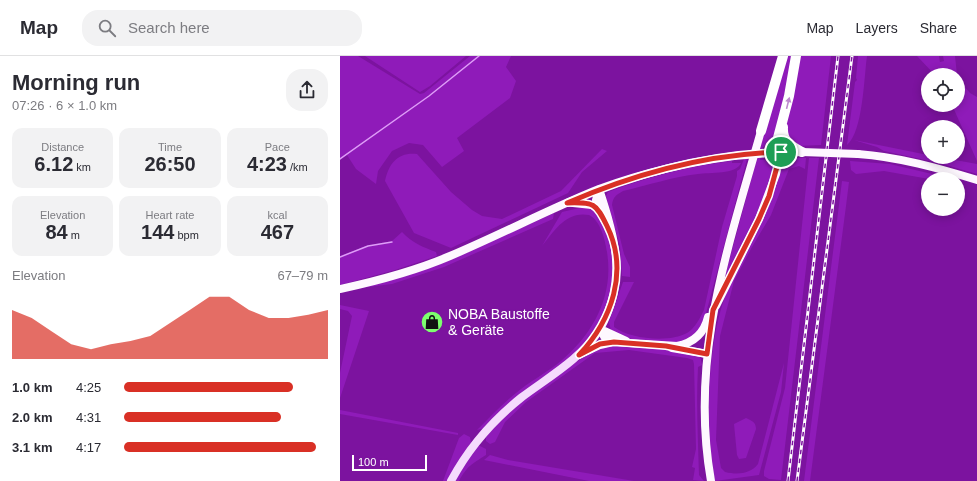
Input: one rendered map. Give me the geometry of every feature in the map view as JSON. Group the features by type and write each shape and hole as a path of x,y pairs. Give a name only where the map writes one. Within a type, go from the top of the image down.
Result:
{"highway":[{"path":"761,131 776,56"},
{"path":"761,131 783,56"},
{"path":"775,153 792,85 796,56"},
{"path":"783,121 784,138 787,143 802,152"}],"main road":[{"path":"666,346 684,344 696,338 704,328 715,298 761,131"},
{"path":"340,289 377,280 449,257 567,203 633,178 672,167 734,156 802,152 858,154 914,162 977,180"},
{"path":"713,310 759,219 774,179 775,153"},
{"path":"599,190 596,200 613,237"},
{"path":"599,190 612,227 617,259 616,279 609,309 600,329"},
{"path":"567,203 592,205 600,210"},
{"path":"711,481 706,447 704,404 707,354 715,298"},
{"path":"600,329 605,338 614,342"},
{"path":"600,329 633,343"},
{"path":"579,355 600,344 614,342 666,346 707,354"}],"street":[{"path":"451,481 479,439 500,416 579,355 600,329"}],"shaded area":[{"path":"340,56 358,56 420,94 424,93 470,56 511,56 506,67 516,81 510,98 457,138 464,151 442,167 423,145 409,143 392,151 378,171 376,184 356,169 347,155 340,160"},
{"path":"365,56 466,56 430,86 420,92"},
{"path":"785,56 793,56 793,62 771,147 763,147 760,160 770,160 770,158 776,157 776,160 764,202 723,283"},
{"path":"798,56 831,56 821,145 797,146 789,142 785,123"},
{"path":"858,56 867,56 864,90 860,117 852,138 847,145 855,82 857,80"},
{"path":"917,56 939,56 940,62 944,61 943,56 955,56 956,68 928,68"},
{"path":"965,87 970,93 977,97 977,161 965,134 965,120 959,120 955,112 965,112"},
{"path":"854,140 921,154 921,159 884,151 877,147"},
{"path":"602,149 607,151 582,172 568,193 451,248 414,233 385,181 389,169 395,160 405,155 417,154 451,192 472,210 482,216 502,219 561,191"},
{"path":"786,158 806,158 805,169 799,166 789,169 771,215 734,281 720,336 716,440 721,468 725,472 743,473 751,470 758,464 784,363 781,392 759,475 715,481 712,461 709,414 711,363 714,339 725,297 738,263 783,160"},
{"path":"809,158 819,158 781,480 769,479 764,476 764,471 785,388"},
{"path":"744,159 747,159 704,321 698,333 679,343 634,340 611,331 609,322 623,282 634,282 614,322 614,327 639,337 660,339 679,336 687,333 695,326 704,310 722,227 737,176 737,171 740,169"},
{"path":"732,161 732,163 741,163 734,170 689,175 670,179 623,191 615,196 612,205 624,254 630,267 630,277 622,276 620,246 606,196 608,192 669,173"},
{"path":"850,161 890,164 924,172 921,172 921,178 884,171 856,174 851,170"},
{"path":"965,162 977,164 977,174 942,164 965,164"},
{"path":"842,181 849,182 846,206 810,481 804,481"},
{"path":"588,206 601,218 604,224 609,241 612,261 611,289 596,329 588,341 570,359 485,428 477,430 515,394 556,365 573,350 592,326 599,312 604,298 608,268 605,242 602,231 597,222 589,215 574,216 567,219 557,228 542,246 562,212"},
{"path":"554,213 553,219 444,267 392,284 359,288 401,277 441,264"},
{"path":"402,232 414,242 436,252 437,256 395,270 340,285 340,256 366,246 392,241"},
{"path":"340,305 369,311 340,398 340,373 352,316 348,311 340,309"},
{"path":"608,346 668,348 700,355 702,365 698,367 698,448 699,475 704,481 693,480 695,468 692,467 696,449 694,364 693,360 687,358 629,350 595,353 526,402 505,422 495,442 490,444 486,441 486,435 543,385 591,353"},
{"path":"340,410 458,433 458,435 340,414"},
{"path":"746,418 754,423 756,429 746,458 739,459 737,455 734,424"},
{"path":"464,434 470,437 471,443 447,481 443,481 459,438"},
{"path":"478,445 486,449 486,455 470,466 459,481 454,481"},
{"path":"490,455 508,460 634,481 589,481 484,460"}],"waterway":[{"path":"340,159 429,96 479,56"},
{"path":"340,257 368,246 392,242"}],"railway":[{"path":"788,481 838,56"},
{"path":"797,481 852,56"}],"place":[{"name":"NOBA Baustoffe & Geräte","path":"432,322"}],"route":[{"path":"781,152 769,196 722,296 713,310 707,354 666,346 614,342 600,344 579,355 594,338 607,315 614,295 617,259 613,237 600,210 592,205 567,203 633,178 672,167 734,156 781,152"}]}
